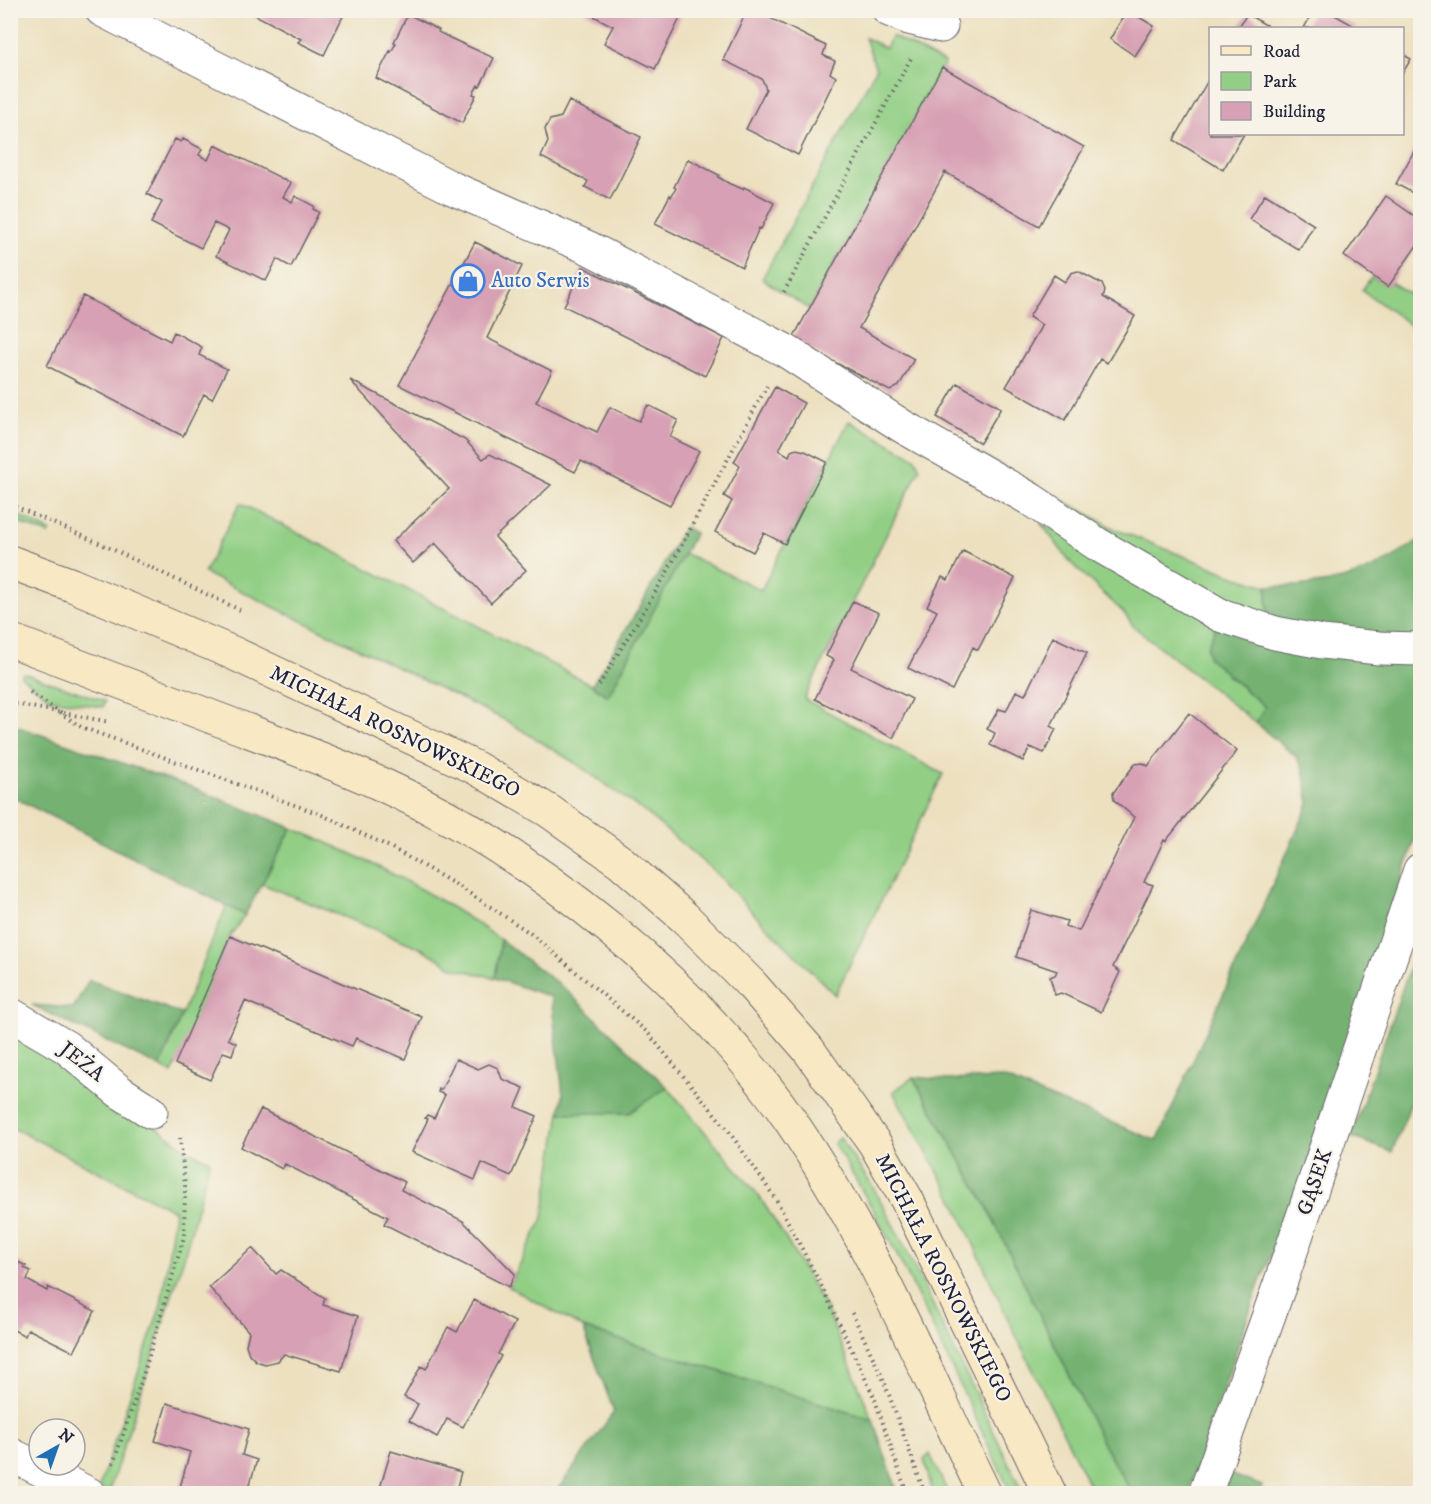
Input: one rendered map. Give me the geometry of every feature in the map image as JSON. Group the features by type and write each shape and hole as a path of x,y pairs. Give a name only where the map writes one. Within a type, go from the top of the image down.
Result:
{"street":[{"path":"102,10 452,188 589,248 786,351 902,426 1030,499 1097,544 1220,615 1275,633 1322,642 1379,648 1420,649"},
{"path":"889,10 935,25"},
{"name":"MICHAŁA ROSNOWSKIEGO","path":"10,562 72,585 233,653 476,768 549,811 621,862 685,918 752,985 808,1049 875,1144 907,1200 1050,1494"},
{"path":"10,640 292,747 387,786 488,841 563,891 638,953 700,1012 752,1070 802,1140 870,1253 985,1494"},
{"name":"GĄSEK","path":"1205,1494 1284,1273 1420,870"},
{"name":"JEŻA","path":"10,1014 66,1047 120,1092 151,1112"},
{"path":"10,1454 100,1483"}],"path":[{"path":"784,292 935,25"},
{"path":"599,685 665,576 786,351"},
{"path":"24,687 81,727 322,815 390,848 460,887 530,933 646,1032 728,1130 777,1201 823,1289 874,1397 907,1494"},
{"path":"10,703 115,723"},
{"path":"100,1483 143,1376 184,1237 185,1186 179,1128"},
{"path":"850,1307 884,1382 925,1494"}],"green space":[{"path":"892,36 945,63 809,309 762,279 876,69 865,38 886,48"},
{"path":"1372,276 1388,286 1391,282 1420,301 1420,336 1405,321 1362,290"},
{"path":"849,421 915,458 920,468 804,699 943,774 835,995 717,874 646,813 575,763 507,721 204,573 240,503 592,685 608,696 684,553 761,590"},
{"path":"977,452 1115,529 1234,576 1267,586 1268,623 1236,613"},
{"path":"10,512 50,531 48,534 11,520"},
{"path":"1040,522 1218,621 1227,675 1266,707 1256,723 1133,626 1124,613 1071,563"},
{"path":"684,527 695,533 608,696 592,685 641,605"},
{"path":"1420,539 1420,640 1268,623 1267,586 1310,585 1348,578 1383,563"},
{"path":"1218,621 1420,658 1420,823 1318,1139 1258,1287 1188,1493 1132,1493 1105,1448 987,1207 913,1077 948,1080 1003,1078 1157,1141 1309,804 1303,768 1295,756 1256,723 1265,707 1209,658 1207,648"},
{"path":"23,673 105,701 103,707 50,699 21,676"},
{"path":"10,724 191,787 292,828 245,915 11,796"},
{"path":"292,828 346,851 400,878 477,923 501,940 495,978 454,968 421,948 262,884"},
{"path":"227,905 245,915 230,936 172,1074 160,1067"},
{"path":"1420,938 1420,1080 1392,1152 1351,1137"},
{"path":"501,940 565,989 667,1087 629,1113 560,1113 563,1094 551,997 495,978"},
{"path":"89,980 182,1014 160,1067 32,1005 73,1008"},
{"path":"10,1030 113,1095 189,1151 210,1160 183,1261 109,1492 99,1487 161,1305 175,1211 11,1127"},
{"path":"913,1077 987,1207 1105,1448 1132,1493 1093,1493 1004,1311 954,1201 893,1092"},
{"path":"667,1087 759,1196 783,1234 826,1308 873,1420 583,1328 509,1287 543,1218 560,1113 629,1113"},
{"path":"840,1138 873,1187 906,1249 1023,1493 1011,1493 906,1272 834,1144"},
{"path":"583,1328 873,1420 898,1493 555,1493 614,1412"},
{"path":"930,1454 948,1493 933,1493 924,1460"},
{"path":"1229,1474 1262,1486 1260,1493 1221,1494"}],"building":[{"path":"246,10 346,10 324,55 298,42 301,39"},
{"path":"582,10 684,10 655,69 604,43 613,26"},
{"path":"747,10 754,10 826,46 823,55 835,61 830,73 836,77 798,155 746,129 766,89 762,79 723,60"},
{"path":"1127,10 1154,26 1135,56 1110,39"},
{"path":"1314,10 1326,10 1356,27 1305,27"},
{"path":"408,14 439,30 438,32 494,58 480,86 478,85 473,94 476,95 462,123 376,78 396,43 394,42"},
{"path":"1247,14 1269,27 1239,27"},
{"path":"1404,55 1411,59 1404,71"},
{"path":"942,67 1084,147 1039,226 945,172 859,328 914,359 899,386 890,391 792,340"},
{"path":"1209,79 1209,135 1243,135 1223,170 1174,140"},
{"path":"569,101 641,137 610,200 585,187 588,181 541,157 548,142 545,129 550,120 561,117"},
{"path":"175,139 181,142 183,139 202,149 199,155 208,160 215,145 291,183 283,197 292,202 295,196 314,206 313,209 319,212 291,267 277,259 266,281 216,256 229,230 214,223 201,248 151,223 162,202 147,194"},
{"path":"1420,140 1420,197 1396,184"},
{"path":"688,159 719,175 718,177 730,184 743,189 744,187 774,203 761,229 759,228 742,267 655,224 676,188 674,187"},
{"path":"1265,194 1314,225 1299,250 1249,219"},
{"path":"1386,196 1420,220 1420,241 1388,287 1344,256"},
{"path":"475,242 522,266 487,338 552,371 536,402 597,432 610,407 639,421 648,405 678,420 670,437 699,451 670,505 581,461 575,472 399,385"},
{"path":"583,267 724,338 705,376 564,306"},
{"path":"1078,271 1102,284 1105,291 1103,297 1135,316 1107,363 1100,359 1065,420 1006,387 1042,325 1029,317 1054,275 1065,282 1071,273"},
{"path":"83,296 170,341 174,332 202,347 199,355 227,369 212,399 204,394 183,436 47,366"},
{"path":"350,380 465,440 483,459 490,454 551,485 495,537 526,570 491,603 435,543 413,563 393,541 449,489"},
{"path":"957,383 1001,408 980,443 937,417"},
{"path":"775,387 804,403 779,450 789,456 791,451 796,449 805,451 827,462 785,544 764,533 753,552 715,532 732,501 724,496 740,466 734,462"},
{"path":"963,551 1015,578 978,650 973,647 952,690 908,668 937,611 927,606 942,577 948,580"},
{"path":"853,601 879,613 851,668 912,699 893,738 815,699 834,660 826,656"},
{"path":"1053,637 1087,653 1051,726 1056,729 1044,753 1030,747 1023,761 990,745 995,733 987,729 999,709 1006,711 1016,691 1025,695"},
{"path":"1189,713 1237,751 1166,841 1164,840 1144,882 1153,885 1113,967 1120,972 1101,1012 1061,993 1055,995 1050,977 1057,971 1016,957 1031,910 1067,921 1065,926 1079,931 1134,817 1114,800 1113,793 1135,764 1143,763 1148,766"},
{"path":"230,936 422,1017 405,1059 356,1038 352,1046 245,1001 228,1039 236,1043 232,1055 223,1052 210,1080 175,1064"},
{"path":"456,1059 478,1069 489,1064 498,1068 502,1079 524,1088 516,1107 537,1116 511,1176 482,1163 475,1180 412,1152 428,1119 425,1118 427,1115 434,1118 445,1095 438,1092"},
{"path":"261,1109 405,1182 401,1190 463,1221 515,1274 509,1287 384,1224 388,1217 285,1164 282,1169 241,1147"},
{"path":"252,1248 276,1274 281,1270 325,1298 323,1305 358,1316 341,1371 284,1354 278,1361 265,1364 256,1361 249,1354 246,1345 249,1332 209,1287"},
{"path":"10,1258 31,1271 27,1280 47,1291 48,1287 95,1311 74,1352 28,1329 25,1336 10,1328"},
{"path":"474,1300 515,1322 498,1354 501,1356 463,1427 447,1419 437,1437 409,1421 418,1404 404,1397 421,1366 426,1369 448,1327 457,1332"},
{"path":"167,1403 249,1429 242,1455 257,1460 247,1494 178,1494 190,1452 155,1441"},
{"path":"391,1451 461,1472 455,1494 398,1494 380,1488"}],"place":[{"name":"Auto Serwis","path":"468,281"}]}
